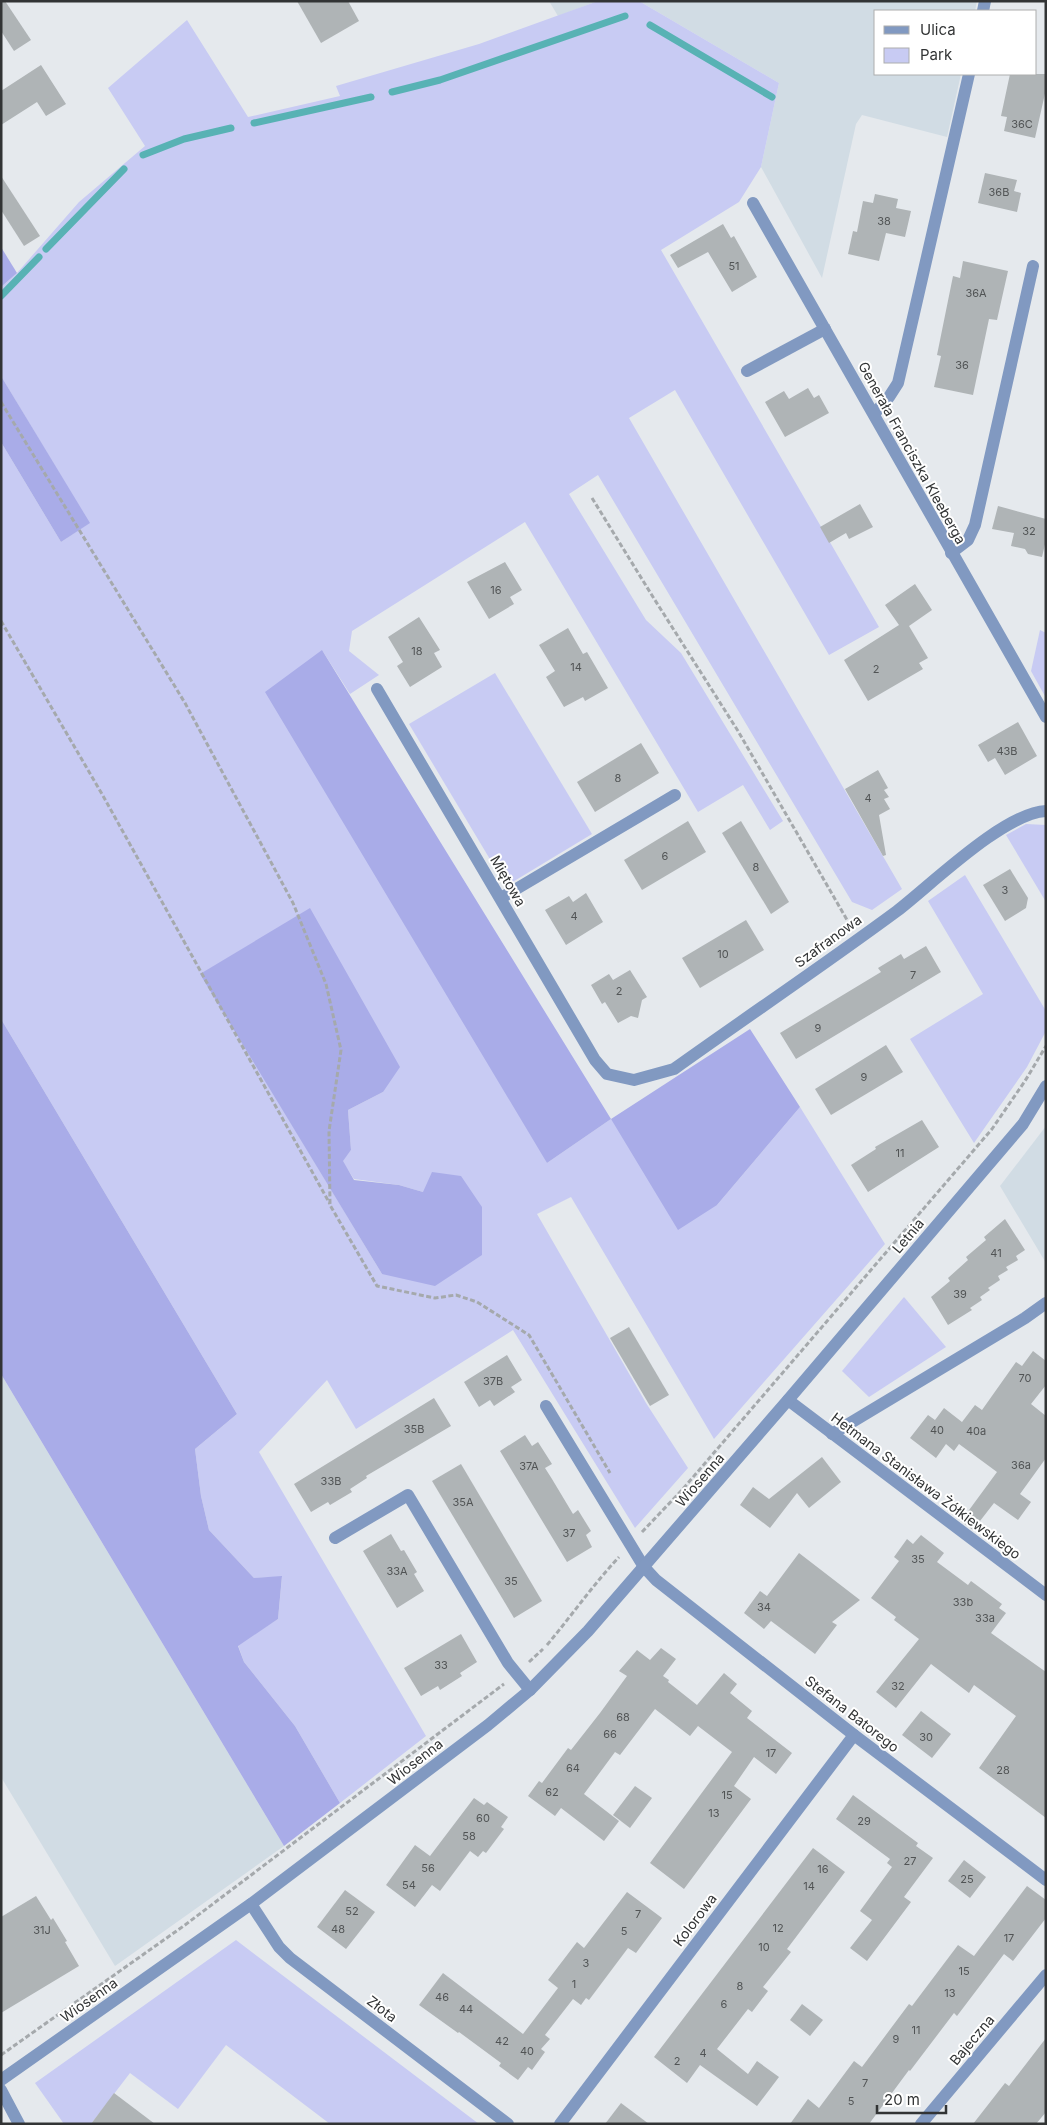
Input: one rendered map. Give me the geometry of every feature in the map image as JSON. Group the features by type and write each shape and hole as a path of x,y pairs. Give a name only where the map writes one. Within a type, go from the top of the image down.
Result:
{"street":[{"path":"874,414 890,397 898,383 969,75"},
{"name":"Generała Franciszka Kleeberga","path":"753,203 1046,717"},
{"path":"951,553 968,540 975,525 1033,266"},
{"path":"748,371 825,329"},
{"name":"Miętowa","path":"377,689 501,898 594,1060 607,1074 621,1076"},
{"path":"501,898 675,795"},
{"name":"Szafranowa","path":"621,1076 634,1080 674,1069 896,911 986,839 1011,822 1036,812 1046,811"},
{"name":"Letnia","path":"788,1400 1023,1124 1046,1086"},
{"path":"832,1434 1046,1304"},
{"name":"Hetmana Stanisława Żółkiewskiego","path":"788,1400 1046,1595"},
{"name":"Wiosenna","path":"1,2080 251,1904 458,1748 530,1690 577,1643 788,1400"},
{"name":"Stefana Batorego","path":"546,1406 644,1566 656,1580 854,1735 1046,1880"},
{"path":"335,1538 408,1495 508,1663 530,1690"},
{"name":"Kolorowa","path":"560,2124 854,1735"},
{"name":"Złota","path":"251,1904 279,1947 290,1958 508,2124"},
{"name":"Bajeczna","path":"921,2124 1046,1975"},
{"path":"1,2090 19,2124"}],"path":[{"path":"1,402 185,703 293,903 326,984 342,1050 329,1131 330,1205"},
{"path":"592,498 652,598 738,731 858,938"},
{"path":"1,621 102,794 330,1205 377,1286 435,1298 456,1295 477,1302 528,1335 615,1481"},
{"path":"1,2054 186,1925 484,1701 547,1645 594,1584 682,1490 992,1129 1046,1046"},
{"path":"639,1525 642,1532"}],"shaded area":[{"path":"549,1 598,1 558,16"},
{"path":"639,1 977,1 975,10 874,10 874,75 961,75 947,137 862,115 856,124 822,278 761,167 779,83"},
{"path":"1,247 17,273 1,287"},
{"path":"1,376 90,523 61,542 1,442"},
{"path":"322,650 611,1119 547,1163 265,692"},
{"path":"310,908 400,1067 383,1092 348,1110 351,1150 343,1161 354,1180 399,1185 423,1192 432,1172 461,1176 482,1207 482,1255 435,1286 382,1274 200,974"},
{"path":"1,1019 237,1414 195,1449 201,1496 209,1530 254,1578 282,1576 278,1619 238,1646 244,1662 295,1726 340,1803 284,1846 1,1374"},
{"path":"750,1029 800,1107 717,1205 678,1230 611,1119"},
{"path":"1046,1126 1046,1263 1000,1186"},
{"path":"1,1374 284,1846 115,1966 1,1777"}],"green space":[{"path":"598,1 639,1 779,83 761,167 739,202 661,250 879,627 829,655 675,390 629,418 902,889 872,910 852,902 598,475 569,494 646,620 681,653 783,821 770,830 743,785 698,812 525,522 352,631 349,651 379,675 350,694 322,650 547,1163 611,1119 717,1205 800,1107 885,1244 714,1439 571,1197 537,1214 646,1403 688,1468 635,1528 513,1330 356,1429 327,1380 259,1452 426,1736 340,1803 295,1726 244,1662 238,1645 278,1619 282,1577 254,1578 209,1530 201,1496 195,1449 237,1414 1,1019 1,442 61,542 89,523 1,376 1,287 17,273 79,202 145,146 108,88 187,20 248,117 340,96 336,86 479,44","holes":["310,909 383,1092 348,1110 351,1150 342,1161 354,1179 399,1185 423,1192 382,1274 201,974"]},
{"path":"1040,630 1046,633 1046,698 1031,671"},
{"path":"495,673 592,834 506,886 409,724"},
{"path":"1026,824 1046,825 1046,902 1006,835"},
{"path":"965,875 1046,1011 1046,1031 1027,1067 974,1143 910,1039 983,994 928,901"},
{"path":"904,1297 946,1347 869,1397 842,1371"},
{"path":"236,1940 479,2124 330,2124 226,2045 178,2109 130,2073 91,2124 64,2124 35,2083"}],"building":[{"path":"1,1 5,1 31,40 14,51 1,31"},
{"path":"297,1 348,1 359,21 321,43"},
{"path":"41,65 66,104 46,116 37,102 1,125 1,91"},
{"path":"1046,74 1046,89 1035,138 1004,131 1007,117 1001,116 1010,75"},
{"path":"985,173 1017,180 1014,191 1021,193 1017,212 978,203"},
{"path":"1,176 40,236 24,246 1,210"},
{"path":"875,194 898,199 896,208 911,211 905,237 886,233 879,261 848,254 853,231 857,232 863,201 873,203"},
{"path":"723,224 731,238 734,236 757,277 732,292 708,252 678,268 670,255"},
{"path":"963,261 1008,271 997,320 989,319 973,395 934,387 941,356 937,355 953,276 960,278"},
{"path":"808,388 814,398 819,395 829,413 785,437 765,402 784,391 789,399"},
{"path":"860,504 873,527 849,539 846,533 829,543 820,527"},
{"path":"998,506 1046,519 1046,540 1042,557 1028,554 1025,549 1011,546 1014,533 992,529"},
{"path":"505,562 522,590 510,597 514,604 489,619 467,582"},
{"path":"915,584 932,610 909,626 928,658 919,663 923,669 868,701 844,660 899,625 885,605"},
{"path":"419,617 440,650 434,653 442,667 410,687 397,666 403,662 388,637"},
{"path":"568,628 583,654 587,652 608,688 585,701 583,697 564,707 546,677 555,671 539,645"},
{"path":"1018,722 1037,756 1005,775 995,758 988,762 978,745"},
{"path":"641,743 659,773 595,812 577,782"},
{"path":"878,770 888,788 884,790 889,797 884,799 890,809 879,815 886,855 883,856 845,789"},
{"path":"688,821 706,852 642,890 624,860"},
{"path":"741,821 789,902 771,914 722,833"},
{"path":"1010,869 1028,898 1026,908 1005,921 983,885"},
{"path":"586,893 603,922 566,945 545,910 569,896 573,902"},
{"path":"746,920 764,950 700,988 682,958"},
{"path":"926,946 941,972 796,1059 780,1033 881,972 878,968 901,954 904,959"},
{"path":"630,970 647,997 642,1000 638,1018 631,1016 618,1023 605,1002 602,1004 591,985 609,974 613,980"},
{"path":"886,1045 903,1072 831,1115 815,1089"},
{"path":"922,1120 939,1147 868,1192 851,1165 876,1149 875,1147"},
{"path":"1005,1219 1025,1250 1016,1256 1018,1260 1006,1267 1008,1270 998,1276 1000,1280 988,1288 990,1290 980,1297 982,1300 970,1308 972,1310 948,1325 931,1297 950,1281 948,1278 968,1260 966,1257 986,1240 984,1237"},
{"path":"629,1327 669,1395 650,1406 610,1338"},
{"path":"1033,1351 1046,1361 1046,1385 1031,1404 1046,1416 1046,1458 1020,1494 1031,1502 1018,1520 994,1503 973,1530 961,1521 997,1472 959,1444 954,1451 946,1444 936,1458 910,1438 928,1415 935,1420 944,1408 962,1422 975,1405 982,1410 1016,1362 1022,1366"},
{"path":"507,1355 522,1380 511,1387 515,1392 494,1406 490,1400 479,1407 464,1382"},
{"path":"434,1398 451,1426 366,1476 367,1478 350,1489 352,1492 330,1505 328,1502 311,1512 294,1484"},
{"path":"525,1435 532,1446 538,1442 552,1464 545,1468 573,1514 578,1510 591,1531 586,1535 592,1547 567,1562 500,1451"},
{"path":"822,1457 841,1482 809,1508 797,1493 770,1528 740,1505 753,1487 769,1499"},
{"path":"461,1464 542,1601 514,1618 432,1481"},
{"path":"391,1534 401,1551 404,1550 417,1572 414,1574 424,1591 397,1608 363,1551"},
{"path":"921,1535 944,1553 937,1562 968,1585 971,1581 1002,1604 999,1608 1006,1613 991,1633 1046,1672 1046,1818 979,1768 1016,1716 974,1685 969,1693 931,1664 896,1708 876,1692 919,1639 894,1620 896,1617 871,1598 899,1561 894,1557 907,1539 913,1544"},
{"path":"799,1553 860,1600 832,1622 837,1625 815,1654 771,1621 764,1629 744,1613 760,1591 767,1596"},
{"path":"461,1634 477,1662 460,1673 462,1676 440,1690 438,1686 421,1696 404,1668"},
{"path":"661,1648 676,1659 663,1676 669,1680 668,1682 697,1705 724,1673 737,1684 730,1693 752,1711 747,1718 792,1753 776,1774 754,1757 734,1786 751,1799 684,1889 650,1863 732,1752 698,1726 690,1736 655,1709 620,1755 615,1752 584,1794 619,1821 604,1841 561,1808 555,1816 528,1796 539,1781 542,1783 568,1748 571,1750 600,1713 627,1676 619,1671 637,1650 650,1660"},
{"path":"921,1711 951,1734 932,1758 902,1735"},
{"path":"635,1786 652,1798 630,1828 613,1815"},
{"path":"853,1795 918,1843 916,1846 933,1858 904,1897 911,1902 867,1961 850,1948 872,1920 860,1911 892,1867 887,1863 890,1859 836,1819"},
{"path":"474,1798 484,1805 487,1802 508,1817 501,1827 504,1829 486,1853 483,1851 478,1857 470,1851 440,1891 432,1885 415,1907 386,1885 415,1845 430,1856"},
{"path":"813,1848 845,1872 787,1949 791,1952 763,1987 768,1991 752,2012 748,2009 717,2049 748,2074 757,2061 779,2077 757,2106 700,2065 687,2083 654,2057"},
{"path":"964,1860 986,1877 970,1898 948,1881"},
{"path":"1027,1886 1046,1900 1046,1918 1013,1961 1004,1954 957,2016 954,2013 869,2124 790,2124 808,2099 819,2108 854,2061 862,2067 909,2004 912,2006 958,1945 974,1956"},
{"path":"345,1890 375,1912 346,1949 317,1927"},
{"path":"627,1892 662,1918 636,1953 628,1948 589,2000 586,1998 581,2005 573,1999 545,2035 550,2039 541,2049 545,2052 532,2070 528,2067 518,2080 499,2066 501,2063 419,2005 443,1973 523,2034 558,1988 548,1980 577,1942 584,1948"},
{"path":"36,1896 51,1920 53,1918 79,1966 1,2013 1,1917"},
{"path":"802,2004 823,2020 810,2036 790,2020"},
{"path":"1046,2038 1046,2112 1036,2124 973,2124 1005,2083 1009,2086"},
{"path":"114,2093 155,2124 91,2124"},
{"path":"621,2103 649,2124 605,2124"}],"waterway":[{"path":"392,92 440,80 625,16"},
{"path":"650,25 772,97"},
{"path":"254,123 371,97"},
{"path":"143,155 184,139 231,128"},
{"path":"46,249 124,169"},
{"path":"1,296 39,257"}]}
